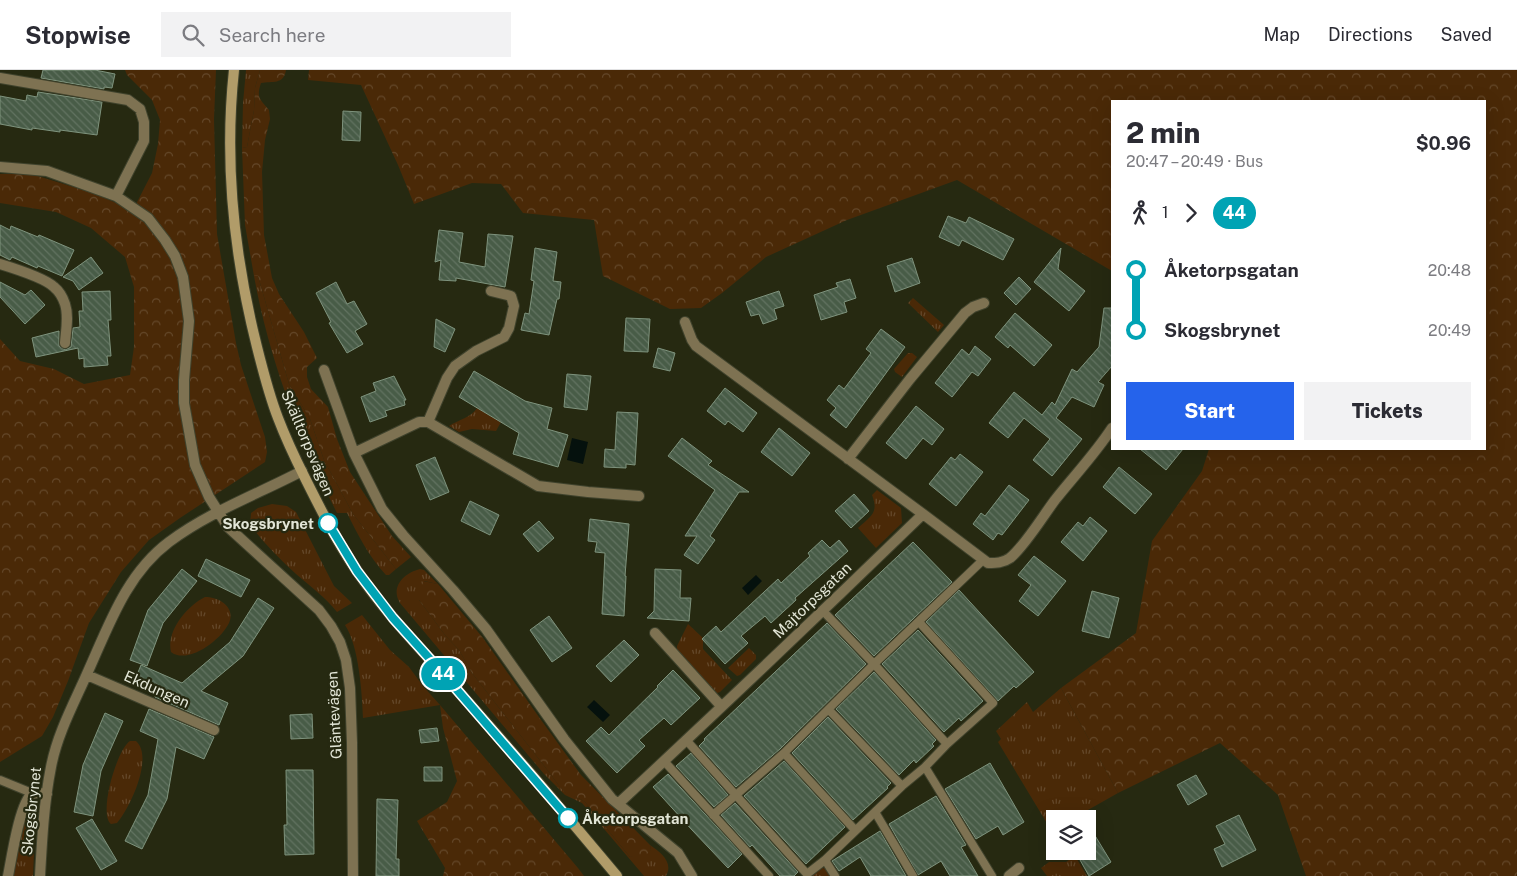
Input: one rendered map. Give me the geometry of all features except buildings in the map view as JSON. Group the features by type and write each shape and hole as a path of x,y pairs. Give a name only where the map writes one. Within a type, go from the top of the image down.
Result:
{"street":[{"name":"Skälltorpsvägen","path":"234,70 230,113 230,150 235,238 251,324 263,371 277,417 302,472 321,510 357,571 393,618 555,801 617,876"},
{"path":"0,78 128,100 140,109 144,122 144,141 116,196"},
{"name":"Gläntevägen","path":"0,167 47,171 116,196 148,218 166,240 175,256 183,278 189,322 184,403 195,465 209,497 228,527 319,610 340,642 346,660 350,688 352,742 353,876"},
{"path":"0,264 53,286 65,304 65,343"},
{"path":"428,422 447,378 455,366 476,351 504,337 509,328 514,306 512,297 491,291"},
{"path":"848,459 910,379 965,313 973,307 984,303"},
{"path":"684,322 696,346 988,563 1003,562 1011,557 1056,499 1098,450 1111,430"},
{"path":"324,370 354,453 382,508 392,522 486,630 564,739 612,799 678,853 692,876"},
{"path":"354,453 419,422 428,422 538,486 639,496"},
{"name":"Skogsbrynet","path":"40,876 51,766 61,732 114,612 144,565 168,543 193,526 302,472"},
{"name":"Majtorpsgatan","path":"619,803 687,741 721,706 923,514"},
{"path":"655,633 721,706"},
{"name":"Ekdungen","path":"87,675 214,730"},
{"path":"8,876 22,810 26,800 31,795 39,792 47,794"},
{"path":"1009,876 1019,868"}],"lane":[{"path":"713,815 784,753 983,560"},
{"path":"823,611 947,744"},
{"path":"687,741 807,874 825,860 992,703 919,622"},
{"path":"829,710 902,786"},
{"path":"784,753 855,830"},
{"path":"664,761 769,876"},
{"path":"925,767 992,876"},
{"path":"0,780 27,791 31,795"},
{"path":"875,812 913,876"},
{"path":"825,860 835,876"}],"green space":[{"path":"125,70 216,70 214,119 217,234 241,365 265,437 267,452 265,462 149,540 121,572 89,623 68,681 53,717 42,736 0,762 0,339 20,361 54,369 84,384 130,375 134,347 134,287 125,257 91,228 56,212 0,203 0,174 31,174 90,192 133,210 152,173 158,144 160,120 152,100 127,75"},
{"path":"246,70 260,70 255,88 254,110 247,147 242,148 243,103"},
{"path":"260,70 286,70 285,75 280,80 261,83 259,92 261,101 269,110 270,119 265,140 262,172 264,235 272,278 279,294 304,332 317,358 307,367 307,377 311,389 328,407 337,439 350,472 392,536 411,557 396,569 353,514 324,460 310,419 289,384 258,276 254,276 245,225 242,148 247,147 254,110 255,88"},
{"path":"309,70 1517,70 1517,876 1306,876 1278,795 1220,743 1118,793 1061,688 1136,633 1152,541 1202,471 1209,450 1486,450 1486,100 1111,100 1111,270 957,180 847,220 766,257 701,308 670,309 603,276 594,220 523,213 501,184 472,183 414,204 361,85 308,80"},
{"path":"254,276 258,276 289,384 310,419 324,460 353,514 396,569 389,575 386,575 369,553 347,513 337,513 310,456 277,367 260,307"},
{"path":"913,298 944,325 938,332 908,303"},
{"path":"908,353 912,353 917,357 902,377 894,369"},
{"path":"477,408 501,422 496,431 472,429 459,432 449,426 468,416"},
{"path":"877,490 901,508 902,523 876,548 858,528 874,510 875,506 872,495"},
{"path":"272,504 287,506 296,512 334,586 352,603 337,612 323,597 284,563 255,532 250,525 251,513 258,508"},
{"path":"420,569 424,570 438,584 424,581 419,600 445,635 459,650 472,673 562,789 566,793 585,802 630,857 651,850 650,845 658,851 667,862 668,871 666,876 644,876 582,803 565,795 544,774 400,603 397,592 400,582 404,577"},
{"path":"423,581 438,584 483,638 581,775 650,845 651,850 646,855 630,857 585,802 569,795 560,787 472,673 459,650 445,635 419,600 416,584"},
{"path":"205,597 221,601 228,608 231,617 225,630 212,643 195,653 178,655 171,652 172,636 179,620 191,606"},
{"path":"362,615 390,650 409,667 440,705 363,718 357,657 350,634 345,625"},
{"path":"688,624 703,638 703,649 732,680 720,692 717,693 677,650 677,646"},
{"path":"749,648 756,655 756,659 737,676 728,668"},
{"path":"1061,688 1118,793 1088,810 1046,810 1046,822 998,742 1001,739 996,731 1027,702 1033,712"},
{"path":"440,705 584,876 443,876 445,868 417,821 447,802 457,781 443,728"},
{"path":"130,741 136,741 141,749 141,770 128,806 117,823 111,824 108,818 108,795 115,768 125,746"},
{"path":"36,805 33,876 13,876 28,806"},
{"path":"1077,860 1087,876 1047,876 1041,868 1049,862"},
{"path":"820,867 826,869 830,876 808,876"}],"shaded area":[{"path":"572,438 588,442 583,464 567,460"},
{"path":"756,575 762,581 748,595 742,588"},
{"path":"594,700 610,715 603,722 587,707"}],"bus line":[{"name":"44","path":"328,523 357,571 393,618 568,818"}],"place":[{"name":"Skogsbrynet","path":"328,523"},
{"name":"Åketorpsgatan","path":"568,818"}]}
